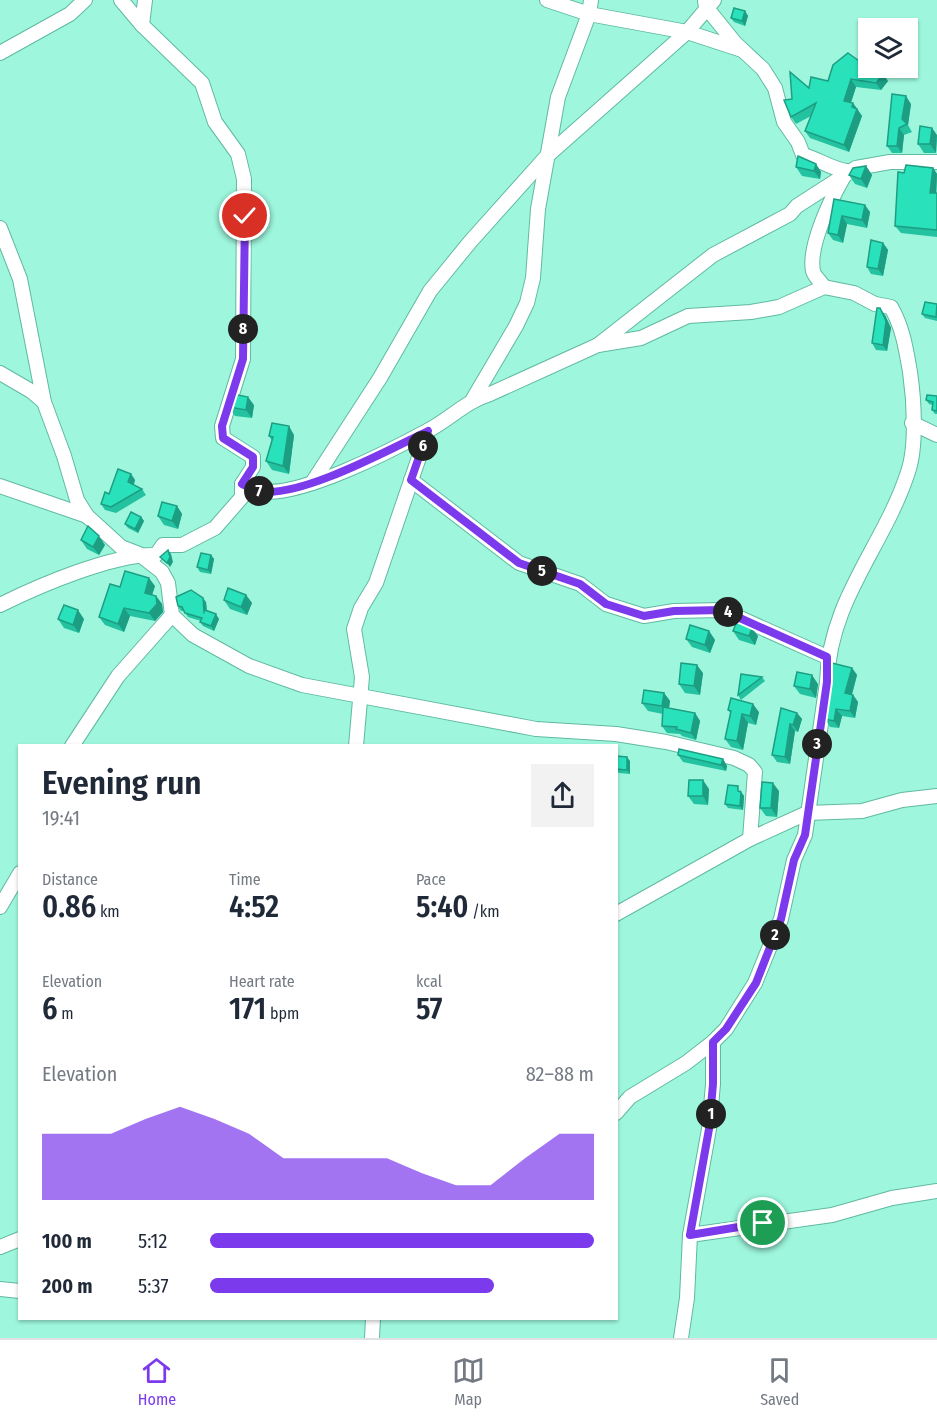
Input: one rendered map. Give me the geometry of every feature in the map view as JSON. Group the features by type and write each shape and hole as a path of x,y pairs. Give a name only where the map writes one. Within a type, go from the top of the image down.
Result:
{"street":[{"path":"0,53 70,14 84,0"},
{"path":"0,228 20,279 44,402 64,456 76,500 87,516 121,547 139,554 156,555 163,545 182,545 215,528 242,497 242,484 253,467 253,457 223,438 222,426 243,359 244,179 238,154 215,122 202,83 142,25 121,0"},
{"path":"142,25 145,0"},
{"path":"547,0 590,7 687,32 742,50"},
{"path":"312,483 380,378 430,291 547,156 687,32 709,2 742,50 763,69 775,88 784,122 798,142 803,155 827,162 838,171 890,162 937,162"},
{"path":"473,399 527,303 533,278 538,209 558,97 590,7"},
{"path":"242,484 260,491 312,483 428,431 473,399 490,394 598,345 713,255 790,214 797,206 847,171"},
{"path":"824,287 813,271 815,251 824,212 847,171"},
{"path":"598,345 641,338 688,316 751,312 779,307 824,287 854,293 875,304 891,307 905,341 912,387 909,470 841,609 827,657 827,682 805,835 794,860 781,919 756,983 726,1029 713,1042 686,1063 630,1097 618,1111"},
{"path":"0,373 31,391 44,402"},
{"path":"912,423 937,435"},
{"path":"356,744 362,677 354,644 354,629 361,608 376,584 428,431"},
{"path":"411,480 519,563 580,584 606,604 644,616 674,611 722,610 827,657"},
{"path":"0,486 87,516"},
{"path":"0,605 37,588 139,554"},
{"path":"139,554 166,577 172,615 179,624 193,635 249,666 302,685 536,729 616,734 666,742 734,758 749,765 755,772 750,839"},
{"path":"73,744 118,676 172,615"},
{"path":"618,913 750,839 807,813 862,811 902,800 937,796"},
{"path":"0,907 18,876"},
{"path":"681,1338 687,1298 690,1235 709,1129 713,1084 713,1042"},
{"path":"690,1235 832,1215 892,1198 937,1191"},
{"path":"0,1247 18,1240"},
{"path":"0,1289 18,1291"},
{"path":"372,1338 373,1320"}],"building":[{"path":"734,8 745,11 742,21 731,18"},
{"path":"848,53 858,60 858,78 880,78 876,83 851,79 844,101 853,103 852,107 857,109 844,145 805,131 816,103 791,117 784,100 792,99 790,72 809,88 811,77 828,81 833,65"},
{"path":"892,94 906,96 902,119 907,124 899,128 897,146 887,146"},
{"path":"920,126 932,128 930,144 918,144"},
{"path":"798,156 816,164 814,171 796,167"},
{"path":"906,165 933,168 930,193 937,193 937,230 895,226 898,172 904,173"},
{"path":"866,166 861,179 849,175 853,168"},
{"path":"834,199 865,205 862,220 842,216 838,235 828,233"},
{"path":"871,240 883,243 878,269 867,267"},
{"path":"925,302 937,304 936,317 922,314"},
{"path":"877,308 880,308 886,321 883,345 872,343"},
{"path":"233,394 248,397 246,410 229,407"},
{"path":"927,395 937,396 937,411 932,410 933,402 926,400"},
{"path":"272,423 289,426 283,466 266,461 273,437 269,436"},
{"path":"118,469 131,474 128,482 142,489 111,507 101,504 105,492 109,494"},
{"path":"162,502 177,506 172,521 158,516"},
{"path":"131,512 141,517 135,529 125,524"},
{"path":"88,526 99,536 93,547 81,540"},
{"path":"168,550 170,557 167,563 160,557"},
{"path":"201,553 211,555 208,570 197,567"},
{"path":"125,571 149,578 145,593 156,596 157,604 149,613 124,608 118,624 99,617 110,584 120,587"},
{"path":"228,588 246,595 241,607 224,600"},
{"path":"191,590 203,598 204,612 205,610 216,614 211,626 200,622 202,618 185,613 182,607 178,606 176,597"},
{"path":"64,605 78,610 73,625 58,619"},
{"path":"737,621 752,628 749,636 733,631"},
{"path":"690,625 709,631 705,645 686,639"},
{"path":"681,663 697,665 694,686 679,684"},
{"path":"832,663 852,668 845,693 853,695 850,711 836,709 834,721 825,719"},
{"path":"797,672 812,675 810,689 794,686"},
{"path":"741,674 762,677 738,695"},
{"path":"644,690 664,693 662,706 642,703"},
{"path":"731,698 753,704 750,716 742,714 737,741 725,739 731,711 728,710"},
{"path":"663,707 695,713 691,733 676,729 677,727 662,726"},
{"path":"781,708 797,713 793,725 790,724 785,757 772,755"},
{"path":"679,749 723,759 721,765 678,755"},
{"path":"618,756 627,757 627,770 618,769"},
{"path":"689,780 703,780 703,796 688,796"},
{"path":"762,782 773,783 771,808 760,808"},
{"path":"728,785 738,786 738,791 741,792 740,806 725,804"}],"route":[{"path":"245,216 243,359 222,426 223,438 228,443 248,452 253,457 253,467 242,484 260,491 291,488 323,480 428,431 411,480 519,563 580,584 606,604 644,616 674,611 722,610 827,657 827,682 805,835 794,860 781,919 756,983 726,1029 713,1042 713,1084 709,1129 690,1235 710,1234 763,1223"}]}
